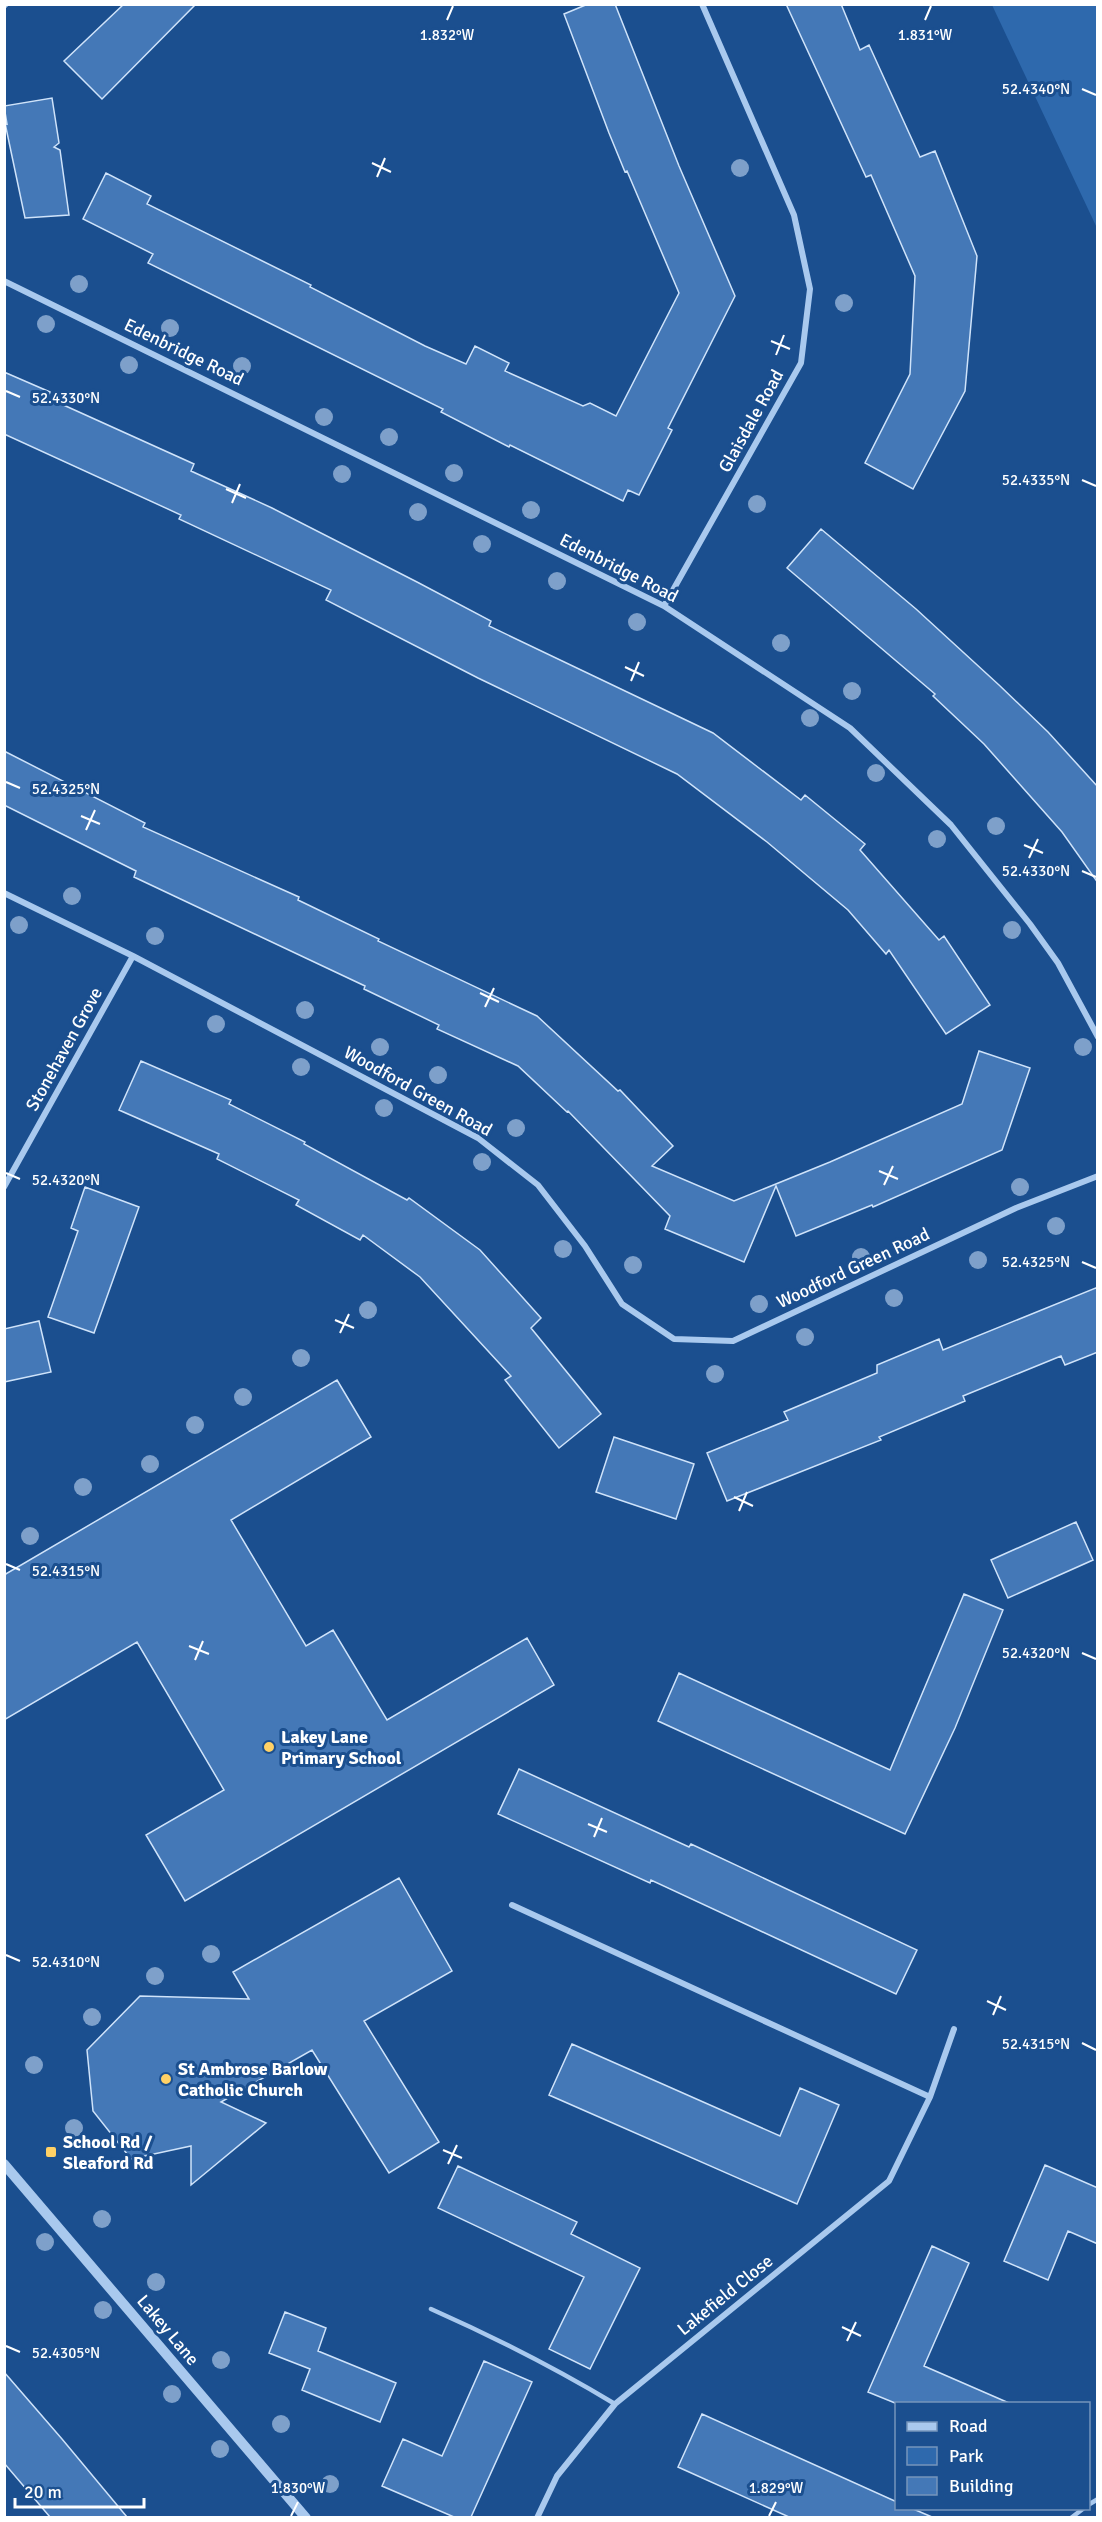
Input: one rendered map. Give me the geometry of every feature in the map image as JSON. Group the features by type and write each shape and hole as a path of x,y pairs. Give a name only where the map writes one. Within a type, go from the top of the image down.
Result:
{"street":[{"name":"Glaisdale Road","path":"664,606 801,363 810,289 794,215 702,4"},
{"name":"Edenbridge Road","path":"4,281 664,606 850,728 951,825 1058,963 1098,1037"},
{"name":"Woodford Green Road","path":"4,893 133,956 478,1138 538,1185 585,1246 622,1305 674,1339 734,1341 1016,1208 1098,1176"},
{"name":"Stonehaven Grove","path":"4,1187 133,956"},
{"path":"512,1905 930,2097"},
{"name":"Lakefield Close","path":"537,2517 557,2476 615,2404 889,2181 930,2097 954,2029"},
{"name":"Lakey Lane","path":"4,2164 306,2517"}],"lane":[{"path":"431,2309 492,2336 615,2404"}],"green space":[{"path":"992,5 1097,5 1097,228"}],"building":[{"path":"124,4 196,4 102,99 64,61"},
{"path":"588,4 615,4 679,166 735,296 668,428 672,430 639,495 628,490 623,501 510,445 509,447 441,412 443,409 148,263 153,254 83,219 106,173 151,196 147,204 311,285 310,287 425,346 466,364 475,346 509,363 505,371 583,406 590,403 616,416 679,293 627,171 625,172 564,14"},
{"path":"786,4 841,4 860,50 869,45 920,157 935,151 977,256 965,391 913,489 865,463 910,374 915,276 871,175 866,177"},
{"path":"52,98 59,143 54,147 60,150 69,215 25,218 5,123 7,124 4,106"},
{"path":"4,372 50,392 48,398 194,464 191,471 272,508 417,582 491,621 489,626 713,733 801,800 805,795 865,844 860,850 939,940 944,936 990,1005 946,1034 889,950 886,954 848,910 767,842 677,774 478,678 326,600 331,590 179,519 181,515 4,434"},
{"path":"821,529 916,609 999,685 1048,732 1098,787 1098,883 1062,832 984,744 933,696 935,694 787,568"},
{"path":"4,751 145,823 143,827 299,897 298,900 379,939 378,941 537,1016 618,1091 620,1090 673,1146 652,1166 734,1201 962,1104 979,1051 1030,1068 1002,1150 873,1207 872,1205 796,1236 776,1186 744,1262 665,1229 670,1216 568,1111 518,1066 437,1029 439,1025 364,989 365,986 134,877 136,871 4,805"},
{"path":"141,1061 231,1100 229,1104 305,1142 304,1144 407,1200 409,1198 480,1250 541,1318 531,1328 601,1414 559,1448 505,1380 511,1376 420,1277 363,1235 360,1240 296,1205 299,1200 217,1159 219,1154 119,1110"},
{"path":"85,1187 139,1207 94,1333 48,1317 78,1231 71,1228"},
{"path":"1098,1287 1098,1352 1065,1365 1061,1356 963,1396 965,1401 879,1437 881,1440 727,1501 707,1453 788,1420 784,1412 877,1373 877,1365 939,1339 943,1350"},
{"path":"39,1321 51,1372 4,1382 4,1329"},
{"path":"337,1380 371,1437 231,1520 306,1646 333,1630 387,1720 527,1638 554,1685 185,1901 146,1835 224,1790 137,1642 4,1720 4,1575"},
{"path":"614,1437 694,1464 676,1519 596,1492"},
{"path":"1076,1522 1093,1560 1008,1598 991,1560"},
{"path":"964,1594 1003,1610 955,1728 905,1834 658,1721 679,1673 890,1770"},
{"path":"519,1769 689,1847 691,1844 917,1950 896,1994 651,1880 650,1883 498,1814"},
{"path":"399,1878 452,1971 364,2021 439,2142 389,2173 312,2050 221,2102 266,2123 191,2185 191,2146 131,2159 93,2111 87,2050 140,1996 249,1999 233,1972"},
{"path":"572,2044 780,2136 800,2088 839,2105 797,2204 549,2095"},
{"path":"1045,2165 1098,2188 1098,2244 1068,2231 1048,2280 1004,2261"},
{"path":"458,2166 577,2222 571,2234 640,2268 590,2369 549,2349 584,2277 438,2208"},
{"path":"932,2246 969,2263 924,2366 1007,2402 895,2403 868,2392"},
{"path":"285,2312 326,2328 318,2351 396,2383 380,2422 302,2390 310,2369 269,2353"},
{"path":"484,2361 532,2382 471,2517 454,2517 382,2486 403,2439 442,2456"},
{"path":"4,2372 127,2517 50,2517 4,2463"},
{"path":"702,2414 895,2501 895,2510 916,2510 932,2517 789,2517 678,2467"}],"place":[{"name":"Lakey Lane Primary School","path":"269,1747"},
{"name":"St Ambrose Barlow Catholic Church","path":"166,2079"},
{"name":"School Rd / Sleaford Rd","path":"51,2152"}]}
